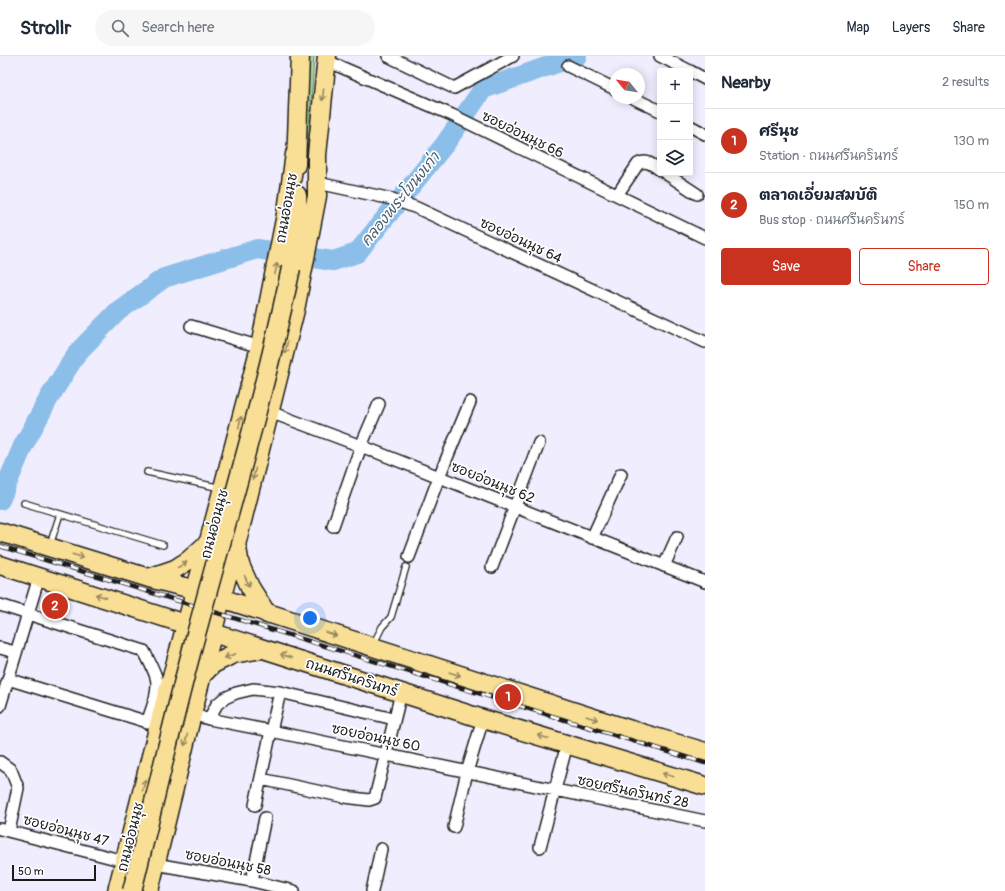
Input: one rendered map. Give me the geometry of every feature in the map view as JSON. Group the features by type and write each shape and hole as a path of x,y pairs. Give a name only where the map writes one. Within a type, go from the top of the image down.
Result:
{"main road":[{"name":"ถนนอ่อนนุช","path":"298,228 296,154 300,56"},
{"name":"ถนนอ่อนนุช","path":"149,891 192,714 221,599 247,505 295,310 315,210 318,183 317,155 327,58"},
{"name":"ถนนอ่อนนุช","path":"117,891 156,719 175,666 187,624 260,347 288,204 296,154"},
{"name":"ถนนอ่อนนุช","path":"132,891 190,654 252,430 271,355 284,301 298,228 317,155"},
{"path":"222,493 225,509 231,513 240,512 247,505"},
{"path":"7,534 149,578 196,590 705,752"},
{"path":"149,578 175,569 189,560 209,541"},
{"path":"236,545 240,565 250,587 268,614"},
{"name":"ถนนศรีนครินทร์","path":"3,565 483,719 705,786"},
{"path":"138,608 159,623 174,639 175,666"},
{"path":"202,675 213,664 232,654 263,649"},
{"path":"156,719 174,704 183,703 189,708 192,714"}],"street":[{"path":"388,56 454,88 513,56"},
{"path":"660,56 684,68"},
{"name":"ซอยอ่อนนุช 66","path":"327,58 452,115 705,238"},
{"path":"568,66 609,86"},
{"path":"693,73 705,79"},
{"path":"645,104 657,110"},
{"path":"693,128 705,134"},
{"path":"617,195 638,164 648,162 657,168"},
{"path":"670,176 697,194"},
{"name":"ซอยอ่อนนุช 64","path":"318,183 392,199 417,208 705,342"},
{"path":"191,326 260,347"},
{"path":"407,562 439,477 470,402"},
{"path":"333,526 361,446 379,404"},
{"name":"ซอยอ่อนนุช 62","path":"270,412 361,446 705,582"},
{"path":"492,567 539,443"},
{"path":"592,538 621,474"},
{"path":"664,566 677,537"},
{"path":"0,706 15,652 39,577"},
{"path":"0,605 144,651 156,677 156,719 8,679"},
{"path":"0,648 15,652"},
{"path":"209,719 217,704 225,698 236,693 254,689 280,692 394,719"},
{"path":"255,804 270,731 280,692"},
{"path":"261,780 345,798 369,800 375,798 387,755 401,693"},
{"name":"ซอยอ่อนนุช 60","path":"192,714 209,719 554,790"},
{"path":"454,827 467,772 483,719"},
{"path":"540,847 567,744"},
{"path":"0,762 11,770 18,788 4,830"},
{"name":"ซอยศรีนครินทร์ 28","path":"554,790 705,821"},
{"path":"252,881 265,818"},
{"name":"ซอยอ่อนนุช 47","path":"4,830 124,861"},
{"path":"372,891 381,849"},
{"name":"ซอยอ่อนนุช 58","path":"155,864 252,881 294,891"}],"lane":[{"path":"147,472 222,493"},
{"path":"24,503 163,545"},
{"path":"50,548 60,514"},
{"path":"372,647 382,627 391,617 407,562"}],"green space":[{"path":"308,56 314,56 307,165 303,164"}],"waterway":[{"name":"คลองพระโขนงเก่า","path":"0,500 23,446 49,398 77,353 118,311 164,278 257,249 333,261 357,253 445,144 483,89 577,56"}],"railway":[{"path":"0,546 705,763"}],"place":[{"name":"ตลาดเอี่ยมสมบัติ","path":"55,606"},
{"name":"ศรีนุช","path":"508,697"}]}
